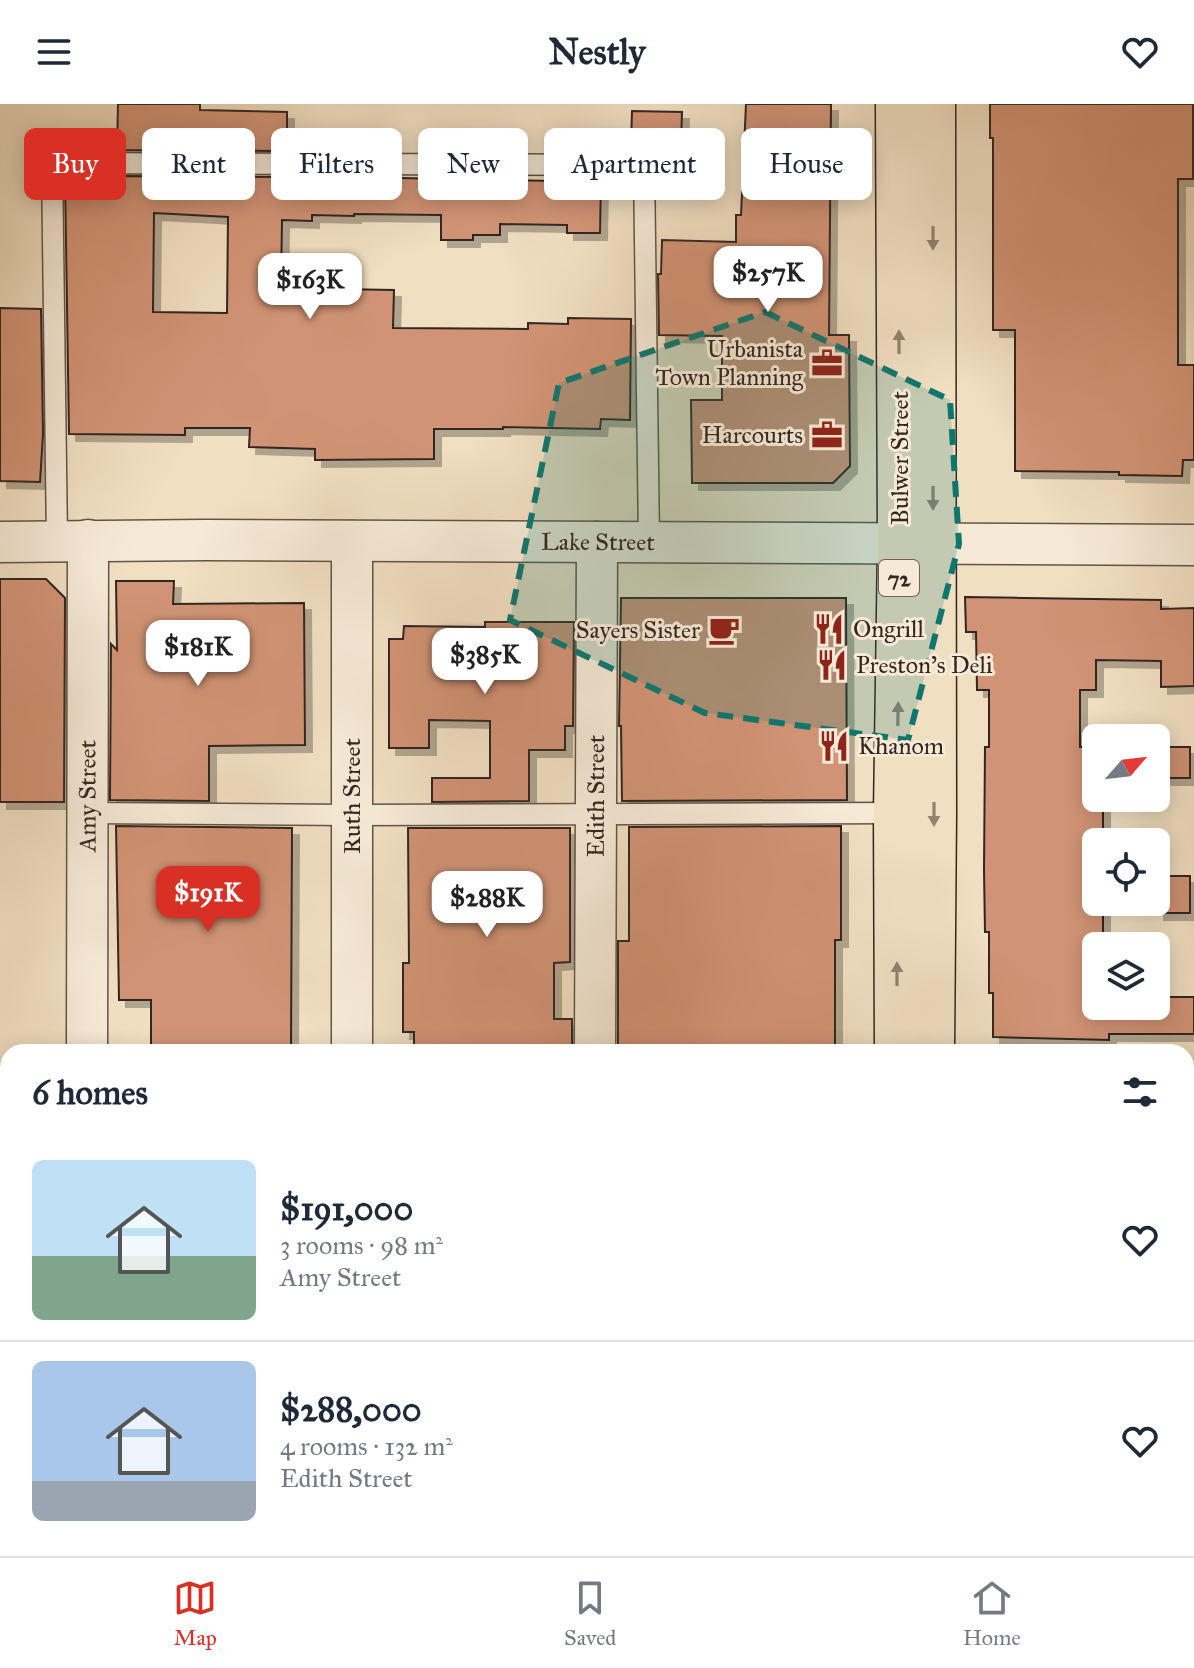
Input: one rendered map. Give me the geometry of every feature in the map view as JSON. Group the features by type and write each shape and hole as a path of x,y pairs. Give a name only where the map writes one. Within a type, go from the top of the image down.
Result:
{"main road":[{"name":"Bulwer Street","path":"898,104 932,1044"},
{"name":"Bulwer Street","path":"897,1044 896,813 916,545 933,104"}],"street":[{"name":"Amy Street","path":"72,541 87,813 87,1044"},
{"name":"Ruth Street","path":"352,541 352,1044"},
{"name":"Lake Street","path":"0,542 1194,545"},
{"name":"Edith Street","path":"595,1044 597,542"}],"lane":[{"path":"72,541 52,163 644,165 649,542"},
{"path":"87,813 896,813"}],"highlighted area":[{"path":"765,312 950,400 959,544 908,740 705,713 510,620 559,383"}],"building":[{"path":"118,104 200,104 200,110 287,112 287,128 271,128 271,151 255,151 255,128 142,128 142,150 126,150 126,128 117,128"},
{"path":"746,104 831,104 831,128 745,128"},
{"path":"990,104 1193,104 1193,179 1178,179 1178,365 1194,365 1194,460 1183,460 1182,476 1015,471 1015,330 993,330 993,138 990,138"},
{"path":"632,111 682,112 682,128 631,128"},
{"path":"126,176 142,176 142,200 255,200 255,177 271,177 271,200 402,200 402,178 418,178 418,200 528,200 528,180 544,181 544,200 601,200 600,233 567,233 567,225 500,224 500,235 473,235 473,240 441,240 441,215 312,215 312,221 282,220 281,288 394,290 393,328 528,329 528,323 568,324 568,318 631,319 630,420 601,419 600,429 434,429 434,459 315,460 315,449 249,447 250,428 185,428 185,435 69,434 65,200 126,200","holes":["154,213 228,217 227,313 153,312"]},
{"path":"742,200 830,200 829,335 849,335 850,466 833,483 692,483 691,400 722,400 722,336 659,335 658,274 661,274 662,240 736,242 736,215 741,215"},
{"path":"0,308 41,309 43,434 40,482 0,481"},
{"path":"0,579 46,579 65,598 64,802 0,802"},
{"path":"116,581 174,581 173,604 304,603 305,745 209,746 209,801 110,800 111,644 117,650"},
{"path":"965,597 1161,600 1161,609 1194,608 1194,686 1161,687 1161,661 1096,660 1096,690 1080,690 1080,747 1082,812 1103,812 1103,828 1082,828 1082,916 1103,916 1103,932 1082,932 1082,1020 1170,1020 1170,997 1194,997 1194,1034 1109,1034 1109,1040 993,1037 984,870 985,747 989,747 989,690 977,690 976,632 966,632"},
{"path":"621,598 846,598 847,800 622,801 619,726"},
{"path":"485,622 574,622 573,726 565,726 565,750 529,750 529,801 432,802 432,778 490,778 490,721 429,720 429,748 389,748 389,639 403,639 404,626 485,627"},
{"path":"1170,747 1190,747 1190,778 1170,778"},
{"path":"116,826 292,828 291,1044 151,1044 151,1000 119,1000"},
{"path":"841,826 841,940 835,940 835,1044 618,1044 618,941 629,941 629,827"},
{"path":"408,828 570,828 570,962 554,963 554,1019 572,1019 572,1044 414,1044 414,1032 403,1032 403,963 409,963"},
{"path":"1170,876 1190,876 1190,913 1170,913"}],"place":[{"name":"Urbanista Town Planning","path":"827,363"},
{"name":"Harcourts","path":"827,435"},
{"name":"Ongrill","path":"829,629"},
{"name":"Sayers Sister","path":"724,630"},
{"name":"Preston's Deli","path":"832,665"},
{"name":"Khanom","path":"834,746"}]}
